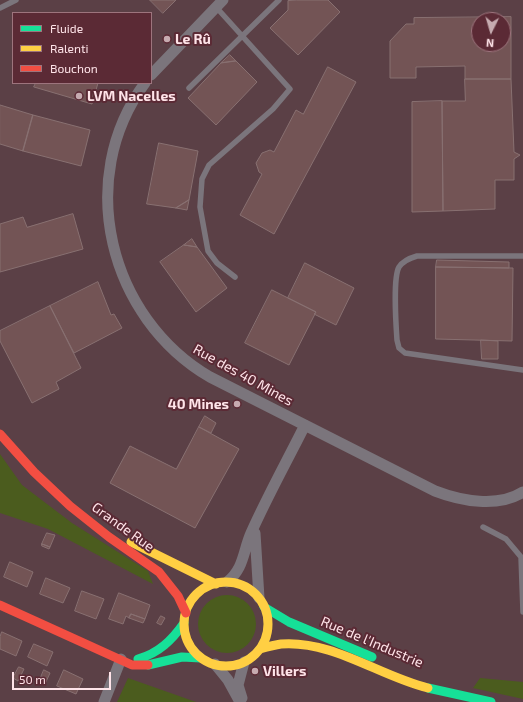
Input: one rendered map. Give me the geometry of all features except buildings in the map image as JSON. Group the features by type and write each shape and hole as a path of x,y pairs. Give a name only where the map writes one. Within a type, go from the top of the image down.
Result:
{"street":[{"path":"152,74 220,4"},
{"name":"Rue des 40 Mines","path":"144,84 122,126 111,167 108,189 112,244 120,269 131,294 145,317 162,338 192,365 210,377 424,486 446,495 470,500 497,500 517,496 523,492"},
{"path":"201,658 189,643 184,624 186,613 197,594 204,589 222,583 235,575 241,566 248,540 305,425"},
{"path":"0,434 45,484 78,512"},
{"name":"Grande Rue","path":"78,512 173,564 222,583 245,587 262,602"},
{"name":"Grande Rue","path":"78,512 101,532 164,575 178,593 186,613"},
{"path":"0,605 140,666 182,657 201,658 215,664 229,666 244,662 260,649 266,638 268,626 262,602 255,550 256,523"},
{"name":"Rue de l'Industrie","path":"262,602 289,622 404,672 472,697"},
{"path":"121,659 136,660 155,654 172,639 184,624"},
{"name":"Rue de l'Industrie","path":"260,649 283,643 308,645 337,654 417,685 491,702"},
{"path":"104,702 121,659"},
{"path":"244,662 238,686 239,693 245,702"},
{"path":"215,664 228,680 240,702"}],"lane":[{"path":"0,8 16,0"},
{"path":"189,88 243,37 279,0"},
{"path":"220,4 243,37 290,89 273,109 209,165 202,179 200,207 208,251 217,263 235,277"},
{"path":"523,256 417,256 410,258 399,267 396,281 396,340 402,351 413,355 523,370"},
{"path":"483,527 506,539 521,557 523,612"}],"green space":[{"path":"0,454 22,485 72,523 148,571 153,584 48,529 0,513"},
{"path":"227,595 243,600 251,608 256,624 251,640 243,648 227,653 211,648 203,640 198,624 203,608 211,600"},
{"path":"128,678 196,702 117,702"},
{"path":"480,678 523,682 523,699 473,688"}],"traffic: fast":[{"path":"264,607 289,622 372,657"},
{"path":"138,659 159,649 175,635 184,623"},
{"path":"148,665 182,657 201,658"},
{"path":"428,688 491,702"}],"traffic: slow":[{"path":"131,542 216,584"},
{"path":"226,582 242,585 249,589 261,601 265,608 268,624 265,640 261,647 249,659 242,663 226,666 210,663 203,659 191,647 187,640 184,624 187,608 191,601 203,589 210,585 226,582"},
{"path":"260,649 281,644 300,644 319,648 337,653 392,676 428,688"}],"traffic: jam":[{"path":"0,434 34,472 70,506 109,537 159,572 178,596 186,613"},
{"path":"0,605 132,665 148,665"}],"place":[{"name":"Le Rû","path":"167,39"},
{"name":"LVM Nacelles","path":"79,96"},
{"name":"40 Mines","path":"237,404"},
{"name":"Villers","path":"255,671"}]}
